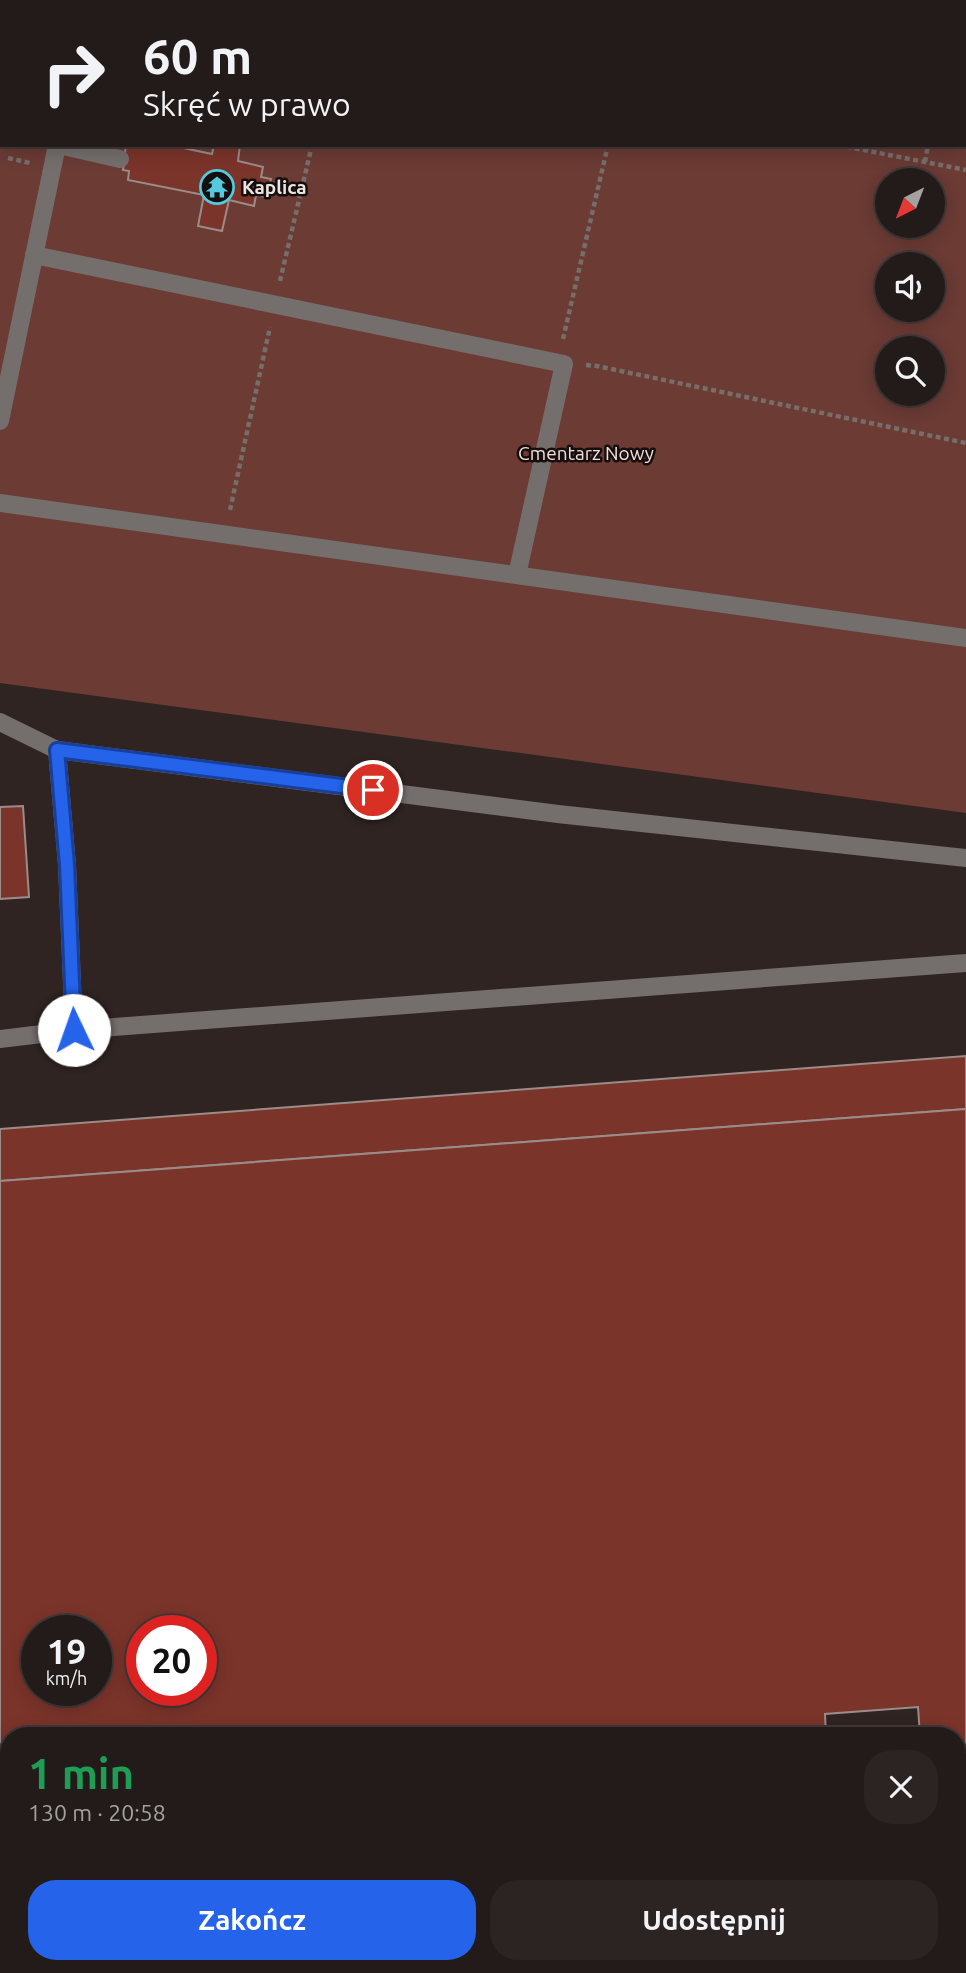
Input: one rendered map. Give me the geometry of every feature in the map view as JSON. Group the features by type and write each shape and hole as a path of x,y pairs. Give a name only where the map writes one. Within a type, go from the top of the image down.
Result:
{"street":[{"path":"0,421 58,147"},
{"path":"67,147 120,159"},
{"path":"34,255 564,363 517,575"},
{"path":"0,503 966,638"},
{"path":"0,722 57,750 558,814 966,858"},
{"path":"57,750 67,865 74,1030"},
{"path":"0,1039 74,1030 966,963"}],"path":[{"path":"225,535 312,147"},
{"path":"608,147 561,349 564,363 597,366 966,443"},
{"path":"848,147 966,170"},
{"path":"925,162 928,147"}],"green space":[{"name":"Cmentarz Nowy","path":"0,147 966,147 966,813 0,683"}],"building":[{"name":"Kaplica","path":"126,147 179,147 212,154 214,147 240,147 238,161 263,167 261,177 271,179 266,197 256,195 254,206 229,200 222,231 198,226 204,195 128,180 129,171 123,170"},
{"path":"23,806 29,897 0,899 0,807"},
{"path":"966,1056 966,1109 0,1181 0,1129"},
{"path":"966,1109 966,1727 919,1727 918,1707 825,1714 826,1727 0,1727 0,1181"}],"place":[{"name":"Kaplica","path":"217,187"}],"route":[{"path":"74,1030 67,865 57,750 373,790"}]}
